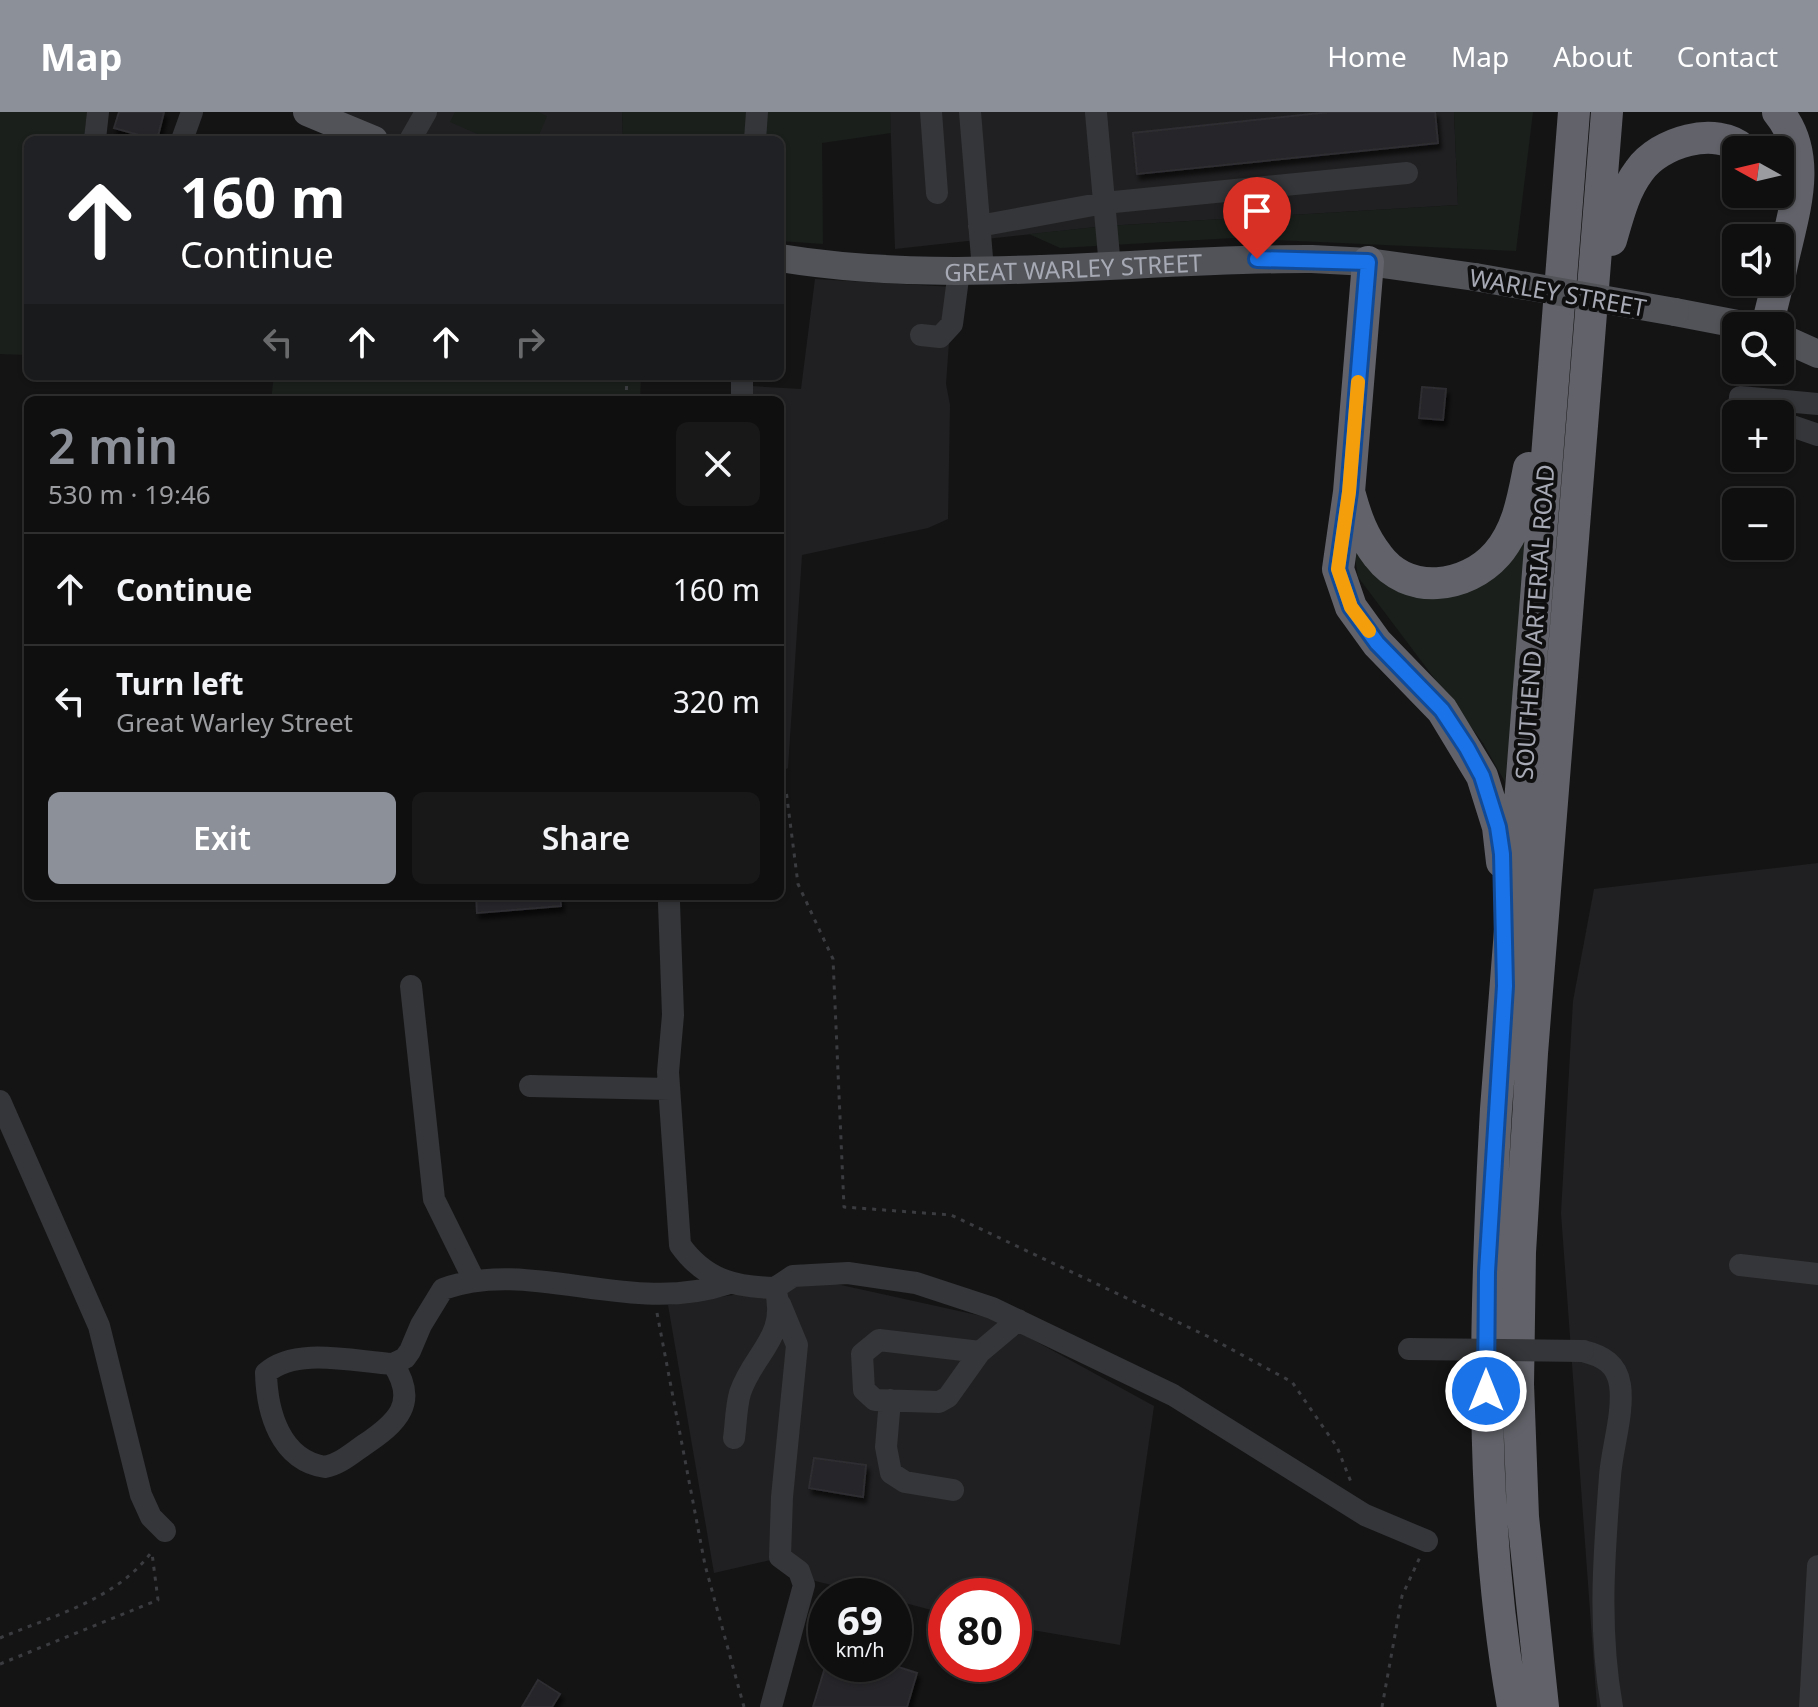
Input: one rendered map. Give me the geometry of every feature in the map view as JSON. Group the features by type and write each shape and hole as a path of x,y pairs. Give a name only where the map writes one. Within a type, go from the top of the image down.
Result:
{"highway":[{"name":"SOUTHEND ARTERIAL ROAD","path":"1513,1707 1490,1502 1486,1421 1487,1272 1505,986 1574,112"},
{"name":"SOUTHEND ARTERIAL ROAD","path":"1543,1707 1529,1583 1520,1450 1518,1316 1523,1185 1607,112"},
{"path":"1778,112 1796,150 1800,182 1790,224"},
{"path":"1582,437 1602,267 1622,202 1640,168 1669,147 1703,137 1722,141"},
{"path":"1349,492 1364,536 1379,559 1399,575 1420,582 1442,584 1464,578 1498,553 1514,526 1524,496 1568,182"},
{"path":"1368,262 1349,492 1338,569 1351,607 1377,643 1442,710 1482,776 1498,827 1502,854 1505,986"},
{"path":"1520,1450 1560,1707"},
{"path":"1490,1502 1486,1626 1495,1707"}],"main road":[{"path":"307,112 364,136"},
{"name":"GREAT WARLEY STREET","path":"784,259 813,264 971,270 1257,259 1368,262"},
{"name":"WARLEY STREET","path":"1368,262 1475,277 1722,321"},
{"path":"1794,343 1818,354"}],"street":[{"path":"95,136 98,112"},
{"path":"183,136 192,112"},
{"path":"412,136 426,112"},
{"path":"755,136 757,112"},
{"path":"931,112 937,193"},
{"path":"921,335 940,337 952,324 971,270 979,226 970,112"},
{"path":"1096,113 1110,267"},
{"path":"979,226 1104,203 1407,173"},
{"path":"1740,400 1740,397 1773,400"},
{"path":"1794,402 1818,404"},
{"path":"1794,427 1818,435"},
{"path":"669,903 673,1015 669,1089 680,1245 690,1260 726,1284 777,1295"},
{"path":"411,986 434,1199 474,1280"},
{"path":"530,1086 669,1089"},
{"path":"0,1101 99,1326 141,1495 151,1517 165,1531"},
{"path":"1740,1265 1818,1274"},
{"path":"734,1438 740,1393 774,1337 777,1295 793,1276 848,1273 916,1283 1018,1320 1173,1395 1365,1515 1427,1541"},
{"path":"393,1364 403,1379 404,1403 397,1419 375,1438 349,1457 325,1467 306,1461 289,1449 279,1433 266,1391 266,1373 276,1364 296,1358 393,1364 410,1351 421,1325 443,1289 474,1280 656,1296 695,1294 726,1284"},
{"path":"771,1707 804,1585 799,1571 780,1557 782,1497 797,1345 777,1295"},
{"path":"980,1352 879,1340 862,1354 864,1390 875,1400 939,1402 948,1397 980,1352 1018,1320"},
{"path":"1409,1349 1583,1351 1606,1359 1614,1367 1621,1387 1610,1473 1602,1595 1605,1665 1612,1707"},
{"path":"890,1400 886,1447 891,1473 905,1482 953,1490"},
{"path":"1810,1707 1818,1566"}],"path":[{"path":"784,790 798,884 833,959 844,1207 951,1215 1207,1336 1292,1382 1337,1447 1365,1515"},
{"path":"656,1296 705,1565 744,1707"},
{"path":"0,1638 101,1596 138,1570 165,1531"},
{"path":"1382,1707 1402,1596 1427,1541"},
{"path":"0,1664 158,1600 152,1553"}],"shaded area":[{"path":"0,112 87,112 84,136 24,136 24,355 0,354"},
{"path":"335,112 622,112 623,136 390,136"},
{"path":"455,112 538,112 547,116 539,136 482,136 450,122"},
{"path":"622,112 890,112 891,133 822,143 823,244 784,241 784,136 623,136"},
{"path":"890,112 1454,112 1458,205 1106,226 895,249"},
{"path":"1454,112 1533,112 1516,251 1233,238 1060,248 1029,234 1106,226 1458,205"},
{"path":"815,279 953,287 946,384 950,405 948,519 928,528 802,555 788,768 784,770 784,396 740,396 751,386 801,389"},
{"path":"274,380 641,380 640,396 272,396"},
{"path":"1532,526 1505,782 1483,743 1358,577 1352,538 1443,598"},
{"path":"1818,863 1818,1707 1597,1707 1561,1213 1573,1001 1594,889"},
{"path":"823,1281 995,1319 1154,1406 1120,1645 1032,1630 1032,1578 928,1578 928,1609 912,1605 912,1578 808,1579 791,1575 779,1558 714,1573 668,1305"}],"building":[{"path":"119,112 164,112 158,136 143,136 114,128"},
{"path":"1330,112 1435,112 1438,143 1137,174 1133,133"},
{"path":"1422,387 1446,389 1443,420 1419,418"},
{"path":"476,900 560,900 561,906 477,913"},
{"path":"814,1458 866,1465 863,1497 809,1488"},
{"path":"912,1671 917,1673 907,1707 813,1707 821,1682 912,1682"},
{"path":"538,1680 560,1694 552,1707 522,1707"}],"slow traffic":[{"path":"1358,382 1349,492 1338,569 1351,607 1369,631"}],"route":[{"path":"1257,259 1368,262 1349,492 1338,569 1351,607 1377,643 1442,710 1467,748 1482,776 1498,827 1502,854 1505,986 1487,1272 1486,1391"}]}
